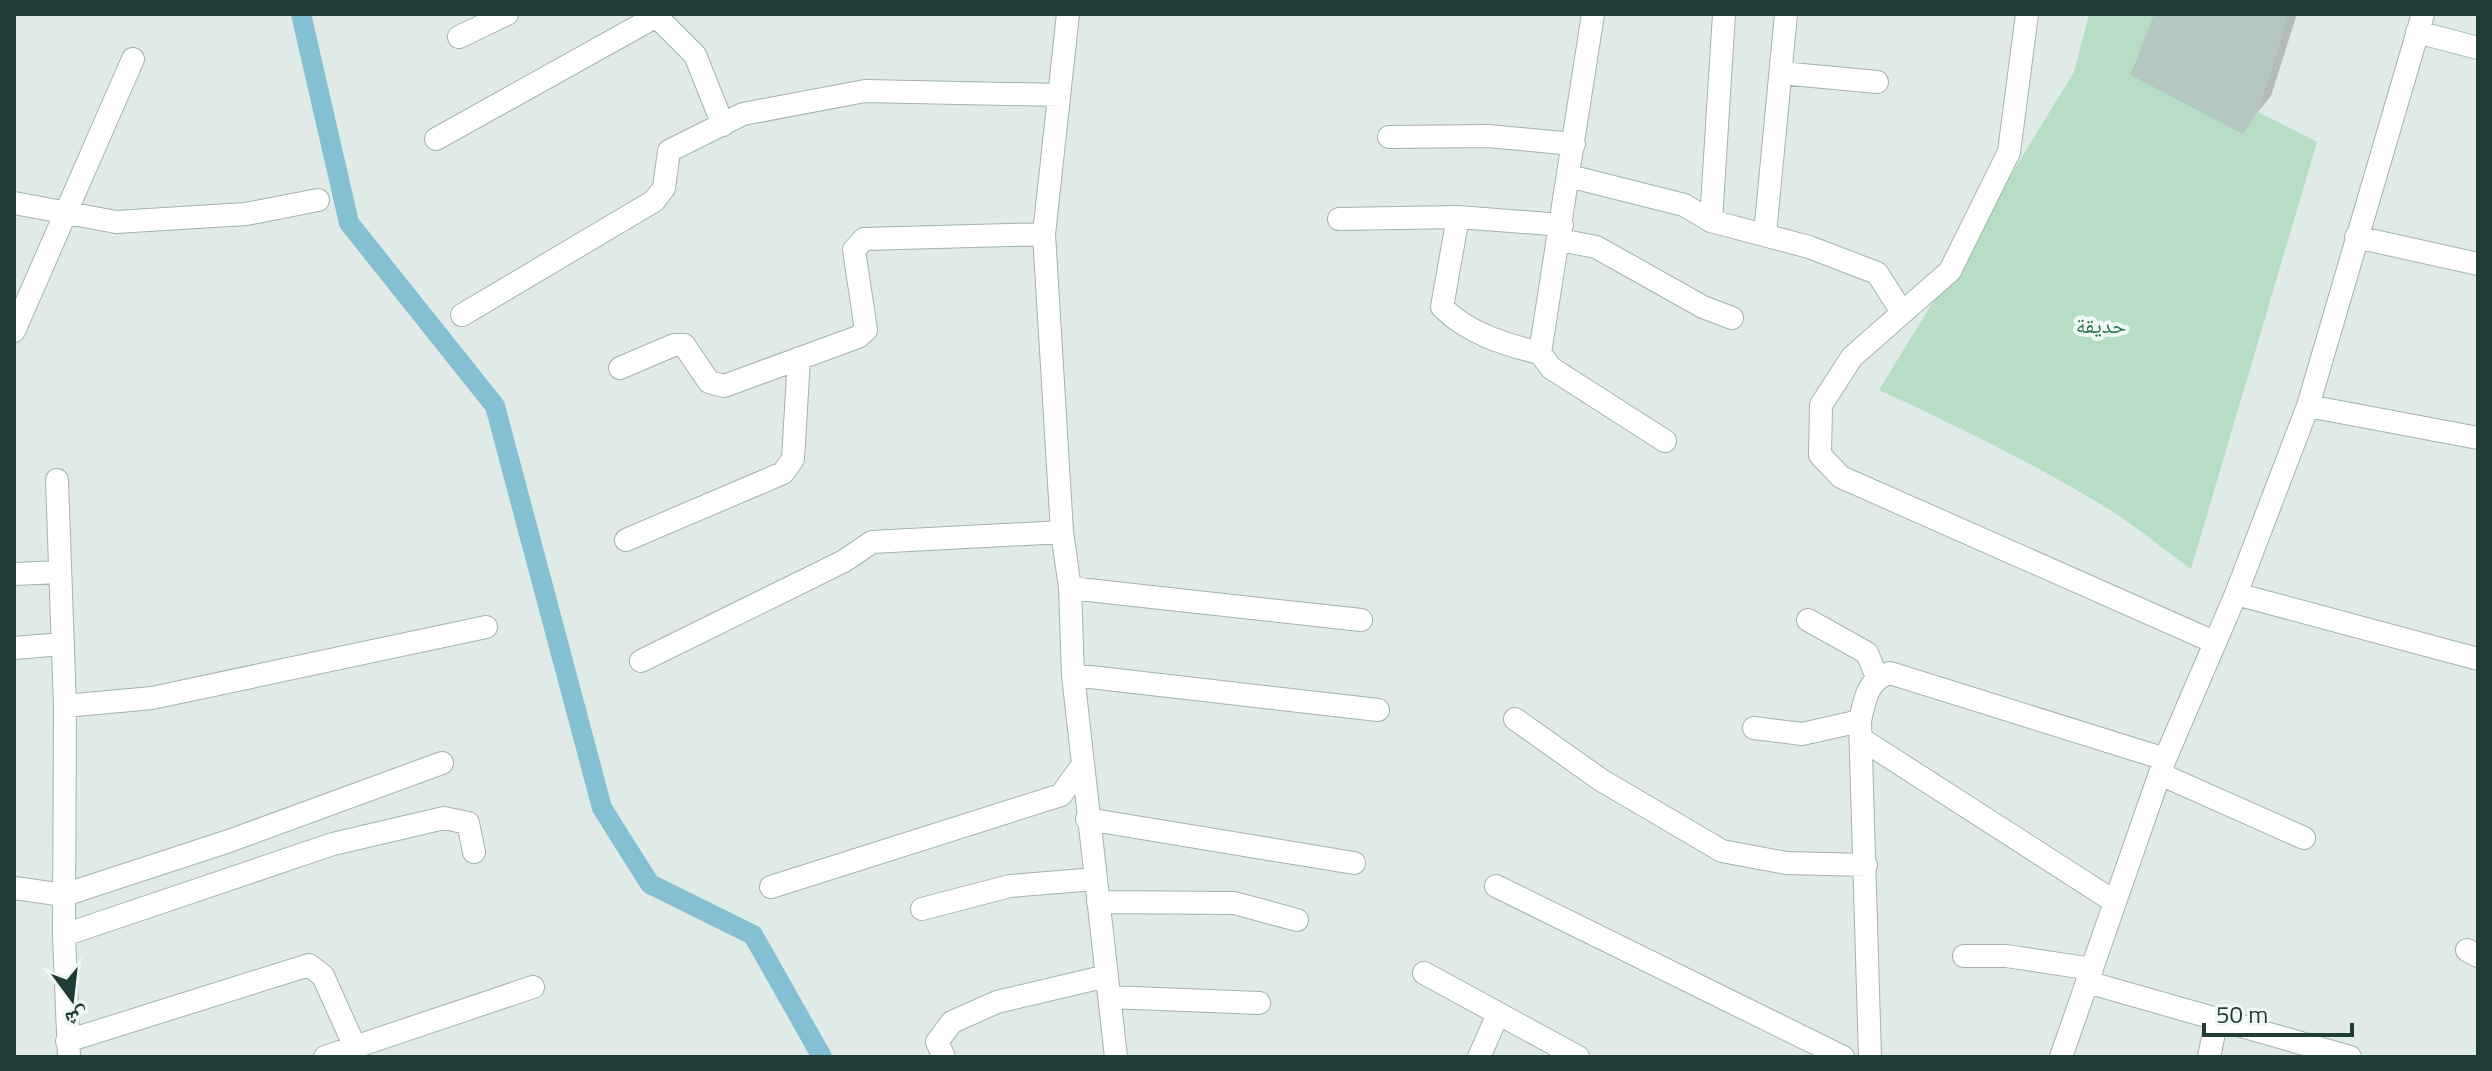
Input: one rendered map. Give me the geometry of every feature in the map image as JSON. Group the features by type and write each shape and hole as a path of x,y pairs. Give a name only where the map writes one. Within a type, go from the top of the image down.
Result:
{"street":[{"path":"459,37 507,14"},
{"path":"1068,14 1044,234 1062,532 1070,588 1081,767 1116,1057"},
{"path":"1540,353 1593,14"},
{"path":"1711,221 1724,14"},
{"path":"1765,234 1786,14"},
{"path":"2027,14 2009,152 1950,271 1852,357 1821,405 1820,455 1841,477 2214,642"},
{"path":"436,139 655,16 695,55 723,125"},
{"path":"2061,1057 2162,766 2236,594 2308,406 2420,23 2478,48"},
{"path":"15,327 133,59"},
{"path":"1781,73 1877,82"},
{"path":"462,315 654,201 664,188 669,151 743,114 865,91 1059,95"},
{"path":"1389,137 1488,136 1574,144"},
{"path":"1569,176 1684,205 1711,221 1765,234 1877,273 1902,312"},
{"path":"14,203 116,222 188,219 318,200"},
{"path":"1458,217 1442,307 1452,318 1507,346 1540,353 1551,368 1665,441"},
{"path":"1339,219 1458,217 1561,232 1596,247 1703,307 1732,318"},
{"path":"620,368 674,345 684,345 709,382 724,386 858,337 866,330 854,250 864,239 1044,234"},
{"path":"2356,237 2478,264"},
{"path":"626,540 783,473 793,459 799,358"},
{"path":"2308,406 2478,438"},
{"path":"57,480 65,706 64,935 68,1049 309,965 323,976 355,1047"},
{"path":"641,661 844,561 872,542 1062,532"},
{"path":"14,574 60,572"},
{"path":"1070,588 1361,620"},
{"path":"2236,594 2478,659"},
{"path":"1808,620 1867,653 1877,677"},
{"path":"65,706 152,698 486,627"},
{"path":"14,648 62,644"},
{"path":"1870,1057 1861,730 1868,690 1877,677 1890,673 2162,766 2304,838"},
{"path":"1073,675 1378,710"},
{"path":"1515,719 1601,780 1722,851 1786,863 1866,865"},
{"path":"1754,728 1802,734 1861,730 2115,902"},
{"path":"14,888 64,895 229,841 442,763"},
{"path":"771,887 1061,795 1081,767"},
{"path":"64,935 333,844 444,818 468,823 474,852"},
{"path":"1087,819 1354,863"},
{"path":"922,909 1010,886 1095,879"},
{"path":"1496,886 1843,1057"},
{"path":"1098,902 1234,903 1297,920"},
{"path":"1964,956 2006,956 2090,976 2350,1057"},
{"path":"1424,973 1578,1057"},
{"path":"944,1057 937,1042 952,1022 997,1002 1109,986 1259,1003"},
{"path":"325,1057 533,987"},
{"path":"1479,1057 1498,1014"},
{"path":"2209,1057 2217,1018"}],"green space":[{"name":"حديقة","path":"2089,14 2154,14 2130,75 2243,133 2258,112 2317,142 2191,569 2128,522 2079,491 1879,390 2074,72"}],"building":[{"path":"2154,14 2289,14 2258,112 2243,134 2130,75"}],"waterway":[{"path":"301,14 349,223 495,406 602,808 650,884 753,935 822,1057"}]}
